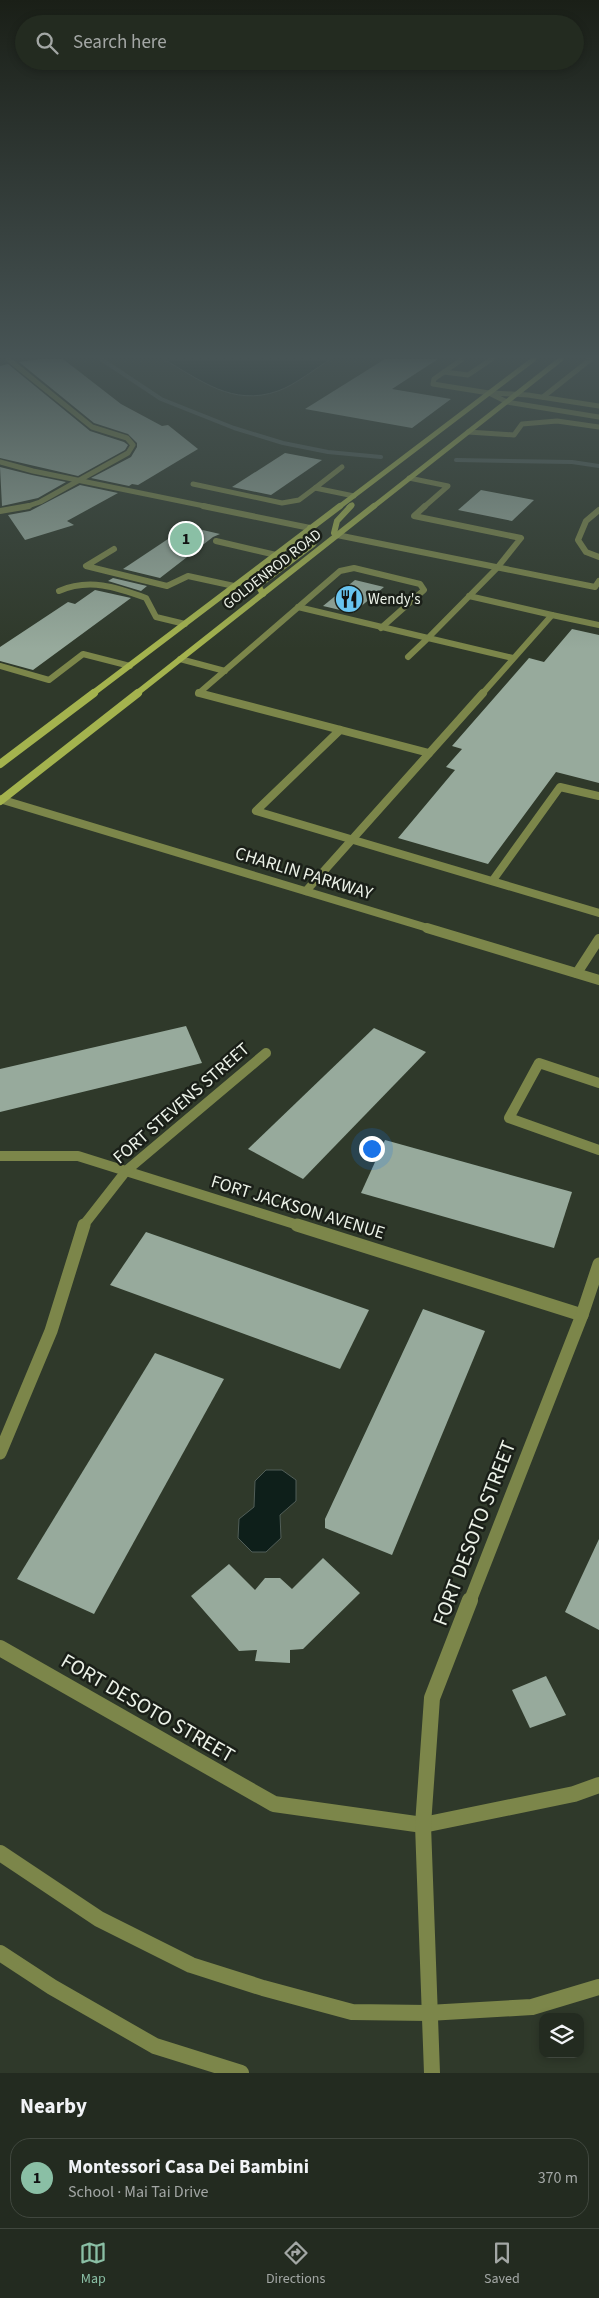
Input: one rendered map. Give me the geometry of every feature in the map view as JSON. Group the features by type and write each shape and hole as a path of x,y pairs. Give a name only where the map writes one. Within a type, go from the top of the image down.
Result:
{"main road":[{"name":"GOLDENROD ROAD","path":"0,764 310,528 408,456"},
{"name":"GOLDENROD ROAD","path":"1,800 438,456"},
{"path":"337,535 334,533 334,527 340,515 374,488 376,486 373,483"},
{"path":"263,594 259,587 260,584 313,544 317,538 316,532 310,528"}],"street":[{"path":"0,511 23,508 40,502 123,456"},
{"path":"0,462 310,528"},
{"path":"193,484 282,503 299,500 342,467"},
{"path":"408,657 497,568 521,538 414,516 448,486 409,478"},
{"path":"315,488 354,496"},
{"path":"599,510 586,521 578,540 586,552 599,556"},
{"path":"337,535 497,568 598,585"},
{"path":"216,541 276,554"},
{"path":"114,549 86,566 167,586 188,576 234,586"},
{"path":"382,628 424,590 420,584 354,568 340,571 199,693 429,753"},
{"path":"59,591 75,584 96,584 124,590 146,598 156,617 185,624"},
{"path":"469,596 599,626"},
{"path":"299,606 382,628 513,658"},
{"path":"306,891 552,615"},
{"path":"0,666 49,680 83,654 130,666"},
{"path":"180,659 225,671"},
{"path":"340,730 256,811 599,913"},
{"path":"493,880 560,787 599,796"},
{"name":"CHARLIN PARKWAY","path":"1,800 599,980"},
{"path":"577,973 599,939"},
{"name":"FORT STEVENS STREET","path":"0,1454 51,1331 82,1227 126,1171 266,1053"},
{"path":"599,1083 539,1063 509,1118 599,1150"},
{"name":"FORT JACKSON AVENUE","path":"0,1156 78,1156 582,1315"},
{"name":"FORT DESOTO STREET","path":"432,2073 428,2012 423,1826 432,1698 582,1315 599,1264"},
{"name":"FORT DESOTO STREET","path":"0,1648 274,1804 423,1826 574,1794 599,1785"},
{"path":"0,1852 98,1919 191,1965 263,1988 352,2012 428,2012 532,2006 599,1987"},
{"path":"0,1953 52,1987 155,2046 242,2073"}],"water":[{"path":"266,1470 282,1470 296,1480 296,1501 280,1515 281,1538 266,1552 252,1552 238,1538 239,1519 254,1507 255,1481"}],"building":[{"path":"0,456 115,456 78,476 0,458"},
{"path":"187,456 138,485 132,484 129,486 91,478 131,457"},
{"path":"281,456 299,456 322,460 271,495 232,487"},
{"path":"0,467 66,482 38,498 2,506"},
{"path":"80,485 118,493 67,521 74,525 25,540 8,515 30,511"},
{"path":"481,490 534,500 512,521 458,510"},
{"path":"194,528 220,534 213,537 160,578 123,569 183,529 190,531"},
{"path":"113,578 147,586 141,591 108,581"},
{"path":"355,580 384,587 353,613 323,606"},
{"path":"95,590 131,598 33,670 0,661 0,647 68,602 75,604"},
{"path":"572,629 599,635 599,783 556,772 488,864 398,838 455,770 446,767 462,749 452,746 529,658 544,662"},
{"path":"186,1026 202,1063 0,1112 0,1069"},
{"path":"374,1028 426,1052 303,1179 248,1149"},
{"path":"385,1140 572,1192 554,1248 361,1193"},
{"path":"146,1232 369,1310 340,1369 110,1285"},
{"path":"423,1309 485,1331 392,1555 325,1528 325,1519"},
{"path":"155,1353 224,1379 94,1614 17,1579"},
{"path":"599,1539 599,1630 565,1612"},
{"path":"323,1558 360,1593 303,1649 290,1650 290,1663 255,1661 257,1650 239,1651 191,1596 229,1564 255,1590 265,1578 280,1578 292,1589"},
{"path":"546,1676 566,1715 530,1728 512,1690"}],"waterway":[{"path":"368,456 381,457"},
{"path":"456,460 572,462 599,466"}],"place":[{"name":"Montessori Casa Dei Bambini","path":"186,539"},
{"name":"Wendy's","path":"349,599"}]}
